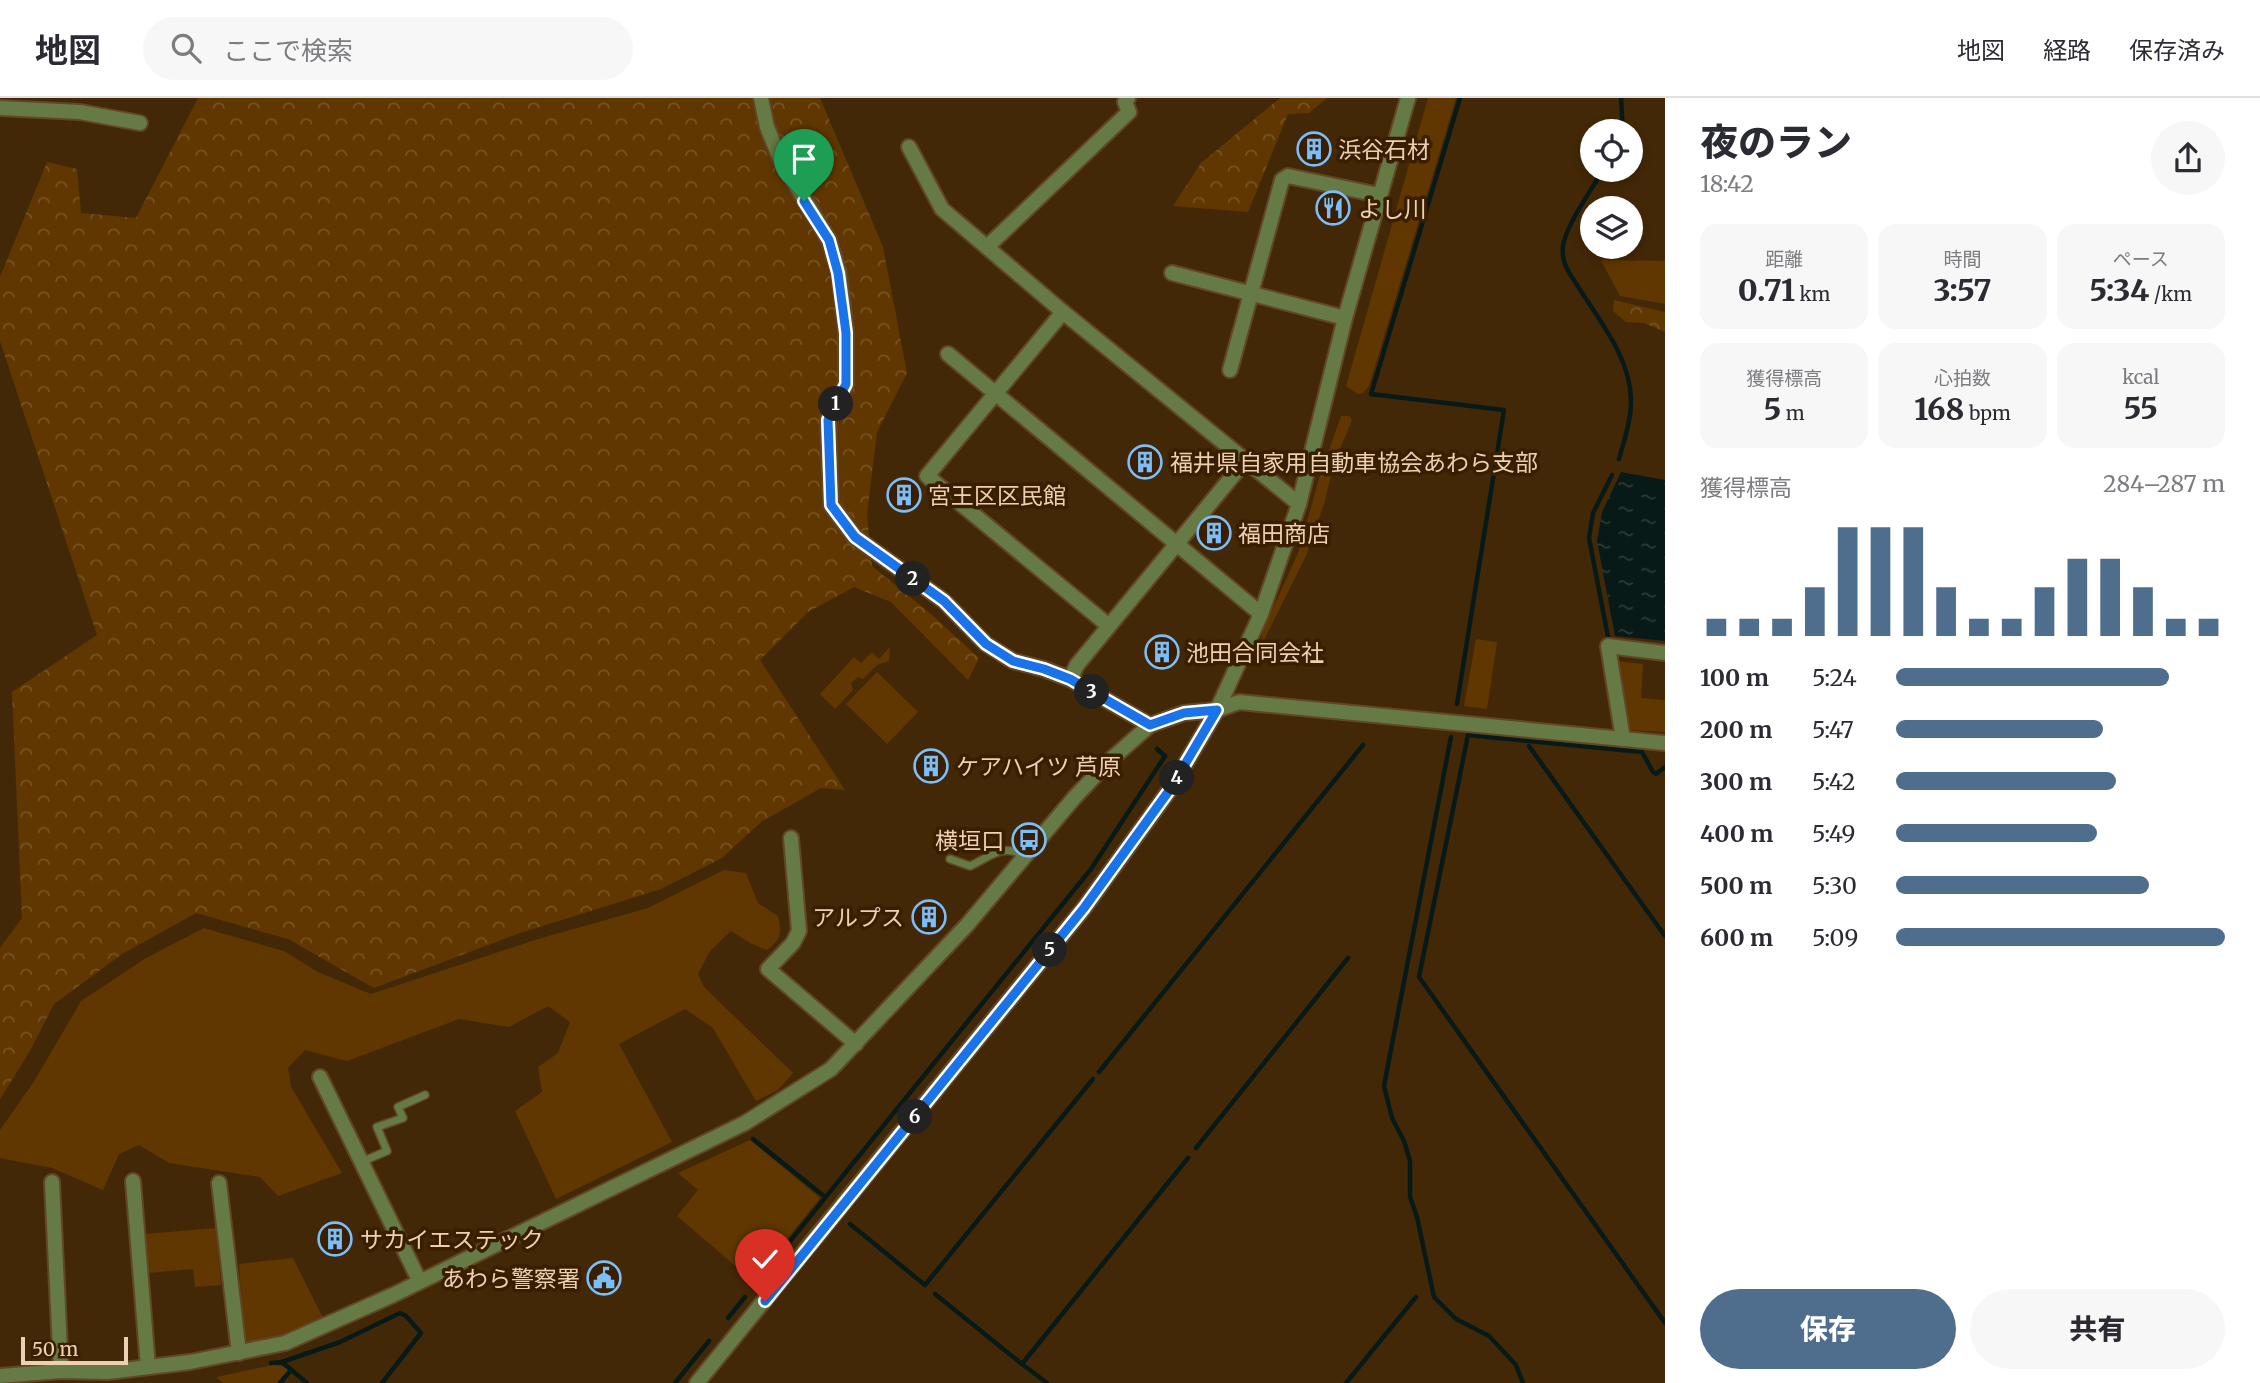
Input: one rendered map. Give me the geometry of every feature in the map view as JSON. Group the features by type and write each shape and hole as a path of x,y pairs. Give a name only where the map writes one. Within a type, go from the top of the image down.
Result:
{"street":[{"path":"761,98 767,127 776,150 829,240 838,273 846,333 846,384 828,420 831,505 855,537 944,601 986,644 1013,661 1070,679 1150,725"},
{"path":"988,246 1129,112 1125,102 1128,98"},
{"path":"697,1383 1084,908 1171,788 1217,710 1261,614 1298,504 1345,318 1408,98"},
{"path":"0,108 80,112 140,124"},
{"path":"909,147 942,209 1063,312 1298,504"},
{"path":"1230,370 1282,180 1288,176 1379,195"},
{"path":"1172,274 1345,318"},
{"path":"1063,312 927,476 1109,626"},
{"path":"948,354 1261,614"},
{"path":"1070,679 1077,665 1245,461"},
{"path":"1623,739 1608,646 1665,653"},
{"path":"0,1376 61,1371 108,1372 148,1367 239,1353 294,1339 336,1322 745,1123 831,1069 1026,857 1074,798 1108,762 1150,725 1184,713 1217,710 1239,702 1665,743"},
{"path":"792,838 799,931 793,943 768,969 856,1044"},
{"path":"320,1077 419,1280"},
{"path":"133,1181 148,1367"},
{"path":"52,1182 61,1371"},
{"path":"219,1183 239,1353"}],"lane":[{"path":"950,859 970,866 997,851 1013,849 1026,857"},
{"path":"361,1162 387,1151 377,1127 403,1118 398,1107 425,1095"}],"green space":[{"path":"198,98 820,98 883,247 907,373 877,432 867,515 872,566 979,658 968,680 891,602 854,587 808,612 760,660 845,790 821,788 761,822 722,858 661,889 520,933 374,988 288,939 196,913 122,954 54,1004 30,1051 0,1099 0,948 22,918 12,692 97,635 0,341 0,277 47,162 77,169 81,213 136,218"},
{"path":"1280,98 1327,98 1309,113 1288,114 1248,212 1173,206 1201,163"},
{"path":"1428,98 1456,98 1369,386 1363,393 1358,394 1346,386"},
{"path":"1601,260 1665,261 1665,304 1620,296"},
{"path":"1614,300 1665,312 1665,332 1644,323 1626,322 1613,311"},
{"path":"1341,416 1349,416 1352,420 1334,463 1324,504 1306,556 1263,642 1262,632 1298,553 1319,479"},
{"path":"1476,639 1497,642 1487,709 1464,706"},
{"path":"890,647 889,661 877,665 863,679 858,677 851,683 853,690 835,709 820,694 854,657 861,663 872,652 879,659"},
{"path":"1616,661 1643,664 1641,698 1665,700 1665,732 1625,730"},
{"path":"877,672 918,712 887,744 846,704"},
{"path":"724,870 746,873 758,903 778,916 779,935 767,950 731,931 710,951 698,974 704,987 793,1073 778,1090 756,1101 713,1028 685,1009 619,1044 672,1142 556,1199 515,1111 542,1092 538,1067 558,1053 570,1022 548,1006 509,1027 459,1019 347,1061 305,1050 288,1068 291,1087 342,1173 278,1196 260,1177 169,1163 139,1145 119,1154 103,1190 52,1168 0,1158 0,1130 35,1080 81,1001 146,958 204,928 284,951 318,972 371,994 538,939 648,908"},
{"path":"750,1140 820,1198 753,1281 677,1216 698,1190 678,1173"},
{"path":"216,1228 221,1285 195,1287 193,1269 148,1273 145,1234"},
{"path":"293,1258 323,1318 276,1338 244,1344 239,1264"},
{"path":"273,1365 289,1370 278,1383 223,1383 216,1377"}],"water":[{"path":"1621,472 1665,480 1665,641 1615,636 1597,541 1602,512"}],"waterway":[{"path":"1457,704 1504,410 1371,394 1460,98"},
{"path":"1621,98 1622,119"},
{"path":"1596,182 1569,228 1563,252 1564,262 1612,340 1626,370 1631,408 1619,459"},
{"path":"1609,642 1589,538 1593,513 1612,475"},
{"path":"1665,767 1656,774 1642,752 1468,735 1419,977 1665,1323"},
{"path":"1451,737 1384,1086 1392,1118 1404,1141 1410,1161 1410,1197 1417,1217 1434,1297 1456,1319 1489,1336 1516,1365 1523,1383"},
{"path":"1099,1072 1363,745"},
{"path":"1529,746 1665,936"},
{"path":"757,1282 1091,869 1165,756 1157,749"},
{"path":"1196,1148 1348,958"},
{"path":"850,1224 925,1285 1093,1079"},
{"path":"753,1139 825,1197"},
{"path":"935,1294 1022,1364 1188,1158"},
{"path":"728,1318 745,1297"},
{"path":"1346,1383 1416,1297"},
{"path":"282,1362 340,1342 400,1313 421,1333 382,1383"},
{"path":"675,1383 709,1341"},
{"path":"271,1363 282,1362 307,1383"},
{"path":"1022,1364 1047,1383"},
{"path":"280,1383 291,1370"}],"place":[{"name":"浜谷石材","path":"1314,149"},
{"name":"よし川","path":"1333,208"},
{"name":"福井県自家用自動車協会あわら支部","path":"1145,462"},
{"name":"宮王区区民館","path":"904,495"},
{"name":"福田商店","path":"1214,533"},
{"name":"池田合同会社","path":"1162,652"},
{"name":"ケアハイツ 芦原","path":"931,766"},
{"name":"横垣口","path":"1029,840"},
{"name":"アルプス","path":"929,917"},
{"name":"サカイエステック","path":"335,1239"},
{"name":"あわら警察署","path":"604,1278"}],"route":[{"path":"765,1301 1084,908 1171,788 1217,710 1184,713 1150,725 1070,679 1013,661 986,644 944,601 855,537 831,505 828,460 828,420 846,384 846,333 838,273 829,240 804,201"}]}
